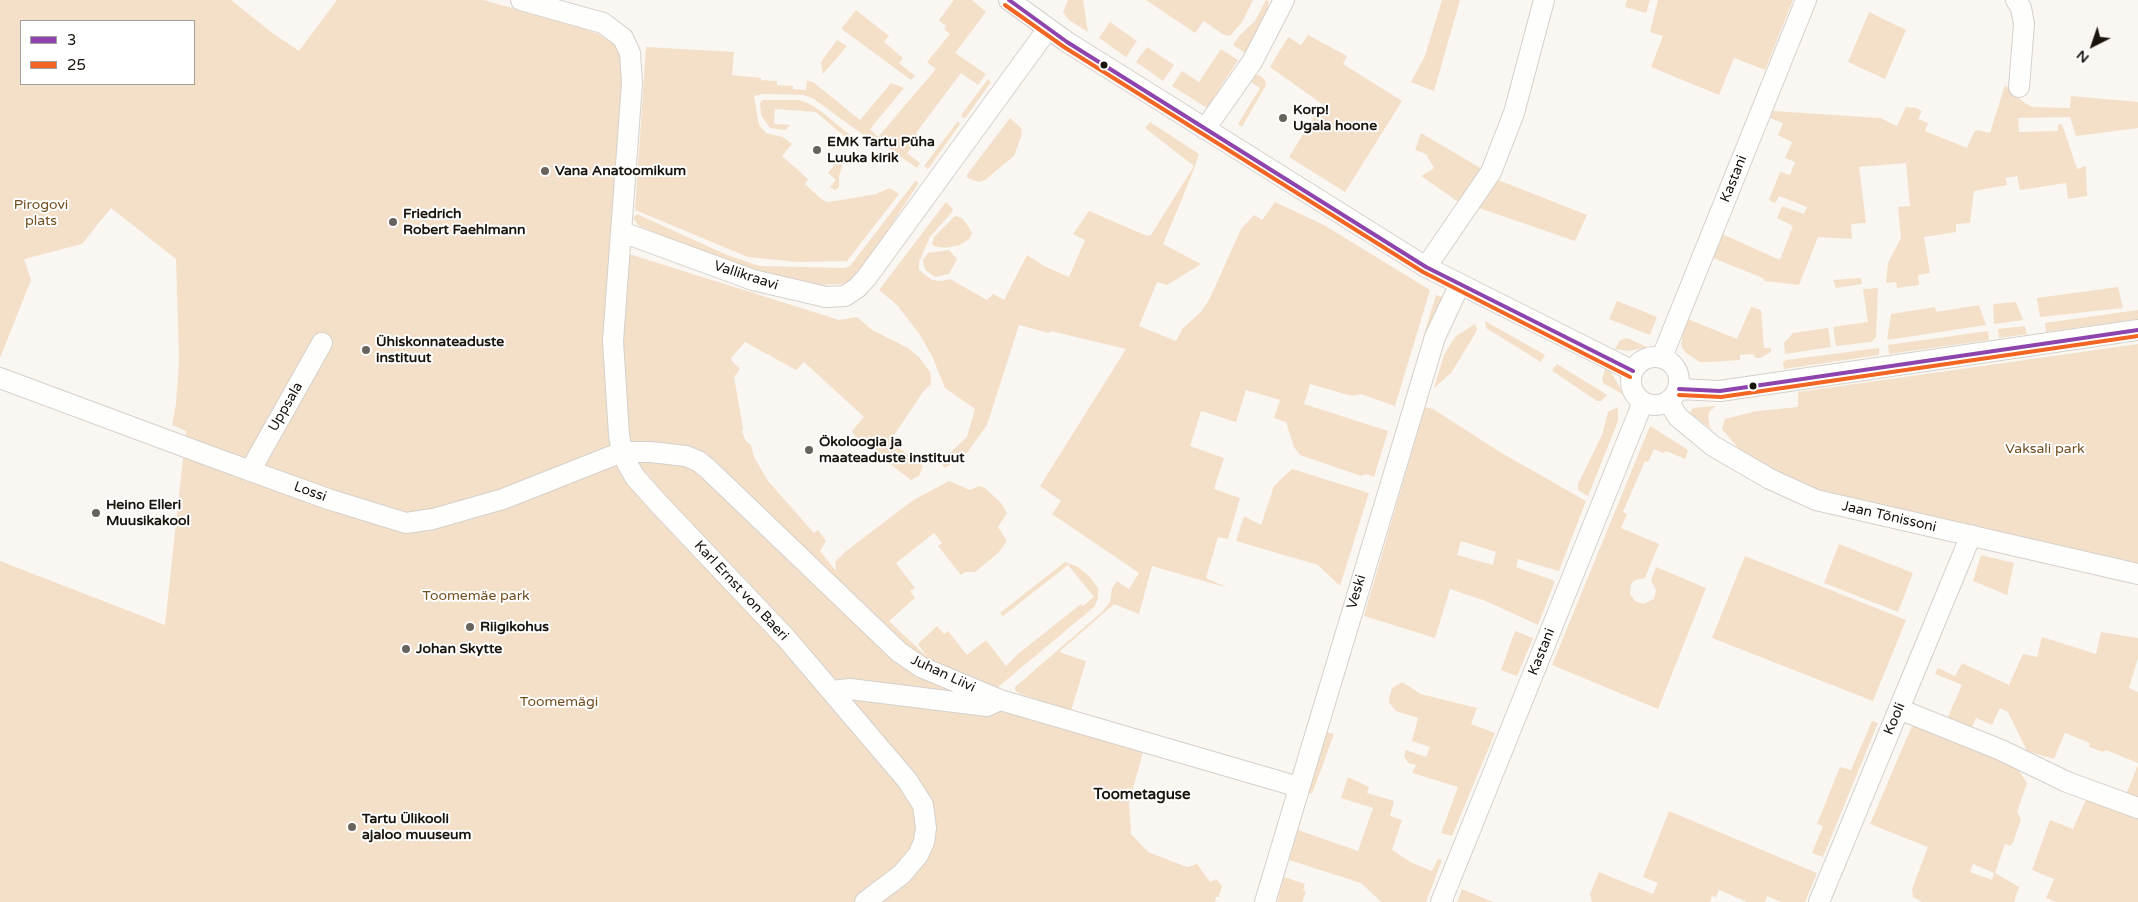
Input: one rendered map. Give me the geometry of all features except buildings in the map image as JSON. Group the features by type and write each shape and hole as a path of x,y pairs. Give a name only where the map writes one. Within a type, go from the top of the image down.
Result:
{"street":[{"path":"521,0 603,23 623,38 630,53 632,83 622,232"},
{"path":"1009,0 1047,30 1426,267 1459,286 1633,371"},
{"path":"1205,129 1252,62 1284,0"},
{"path":"1426,267 1491,172 1511,121 1544,0"},
{"name":"Kastani","path":"1662,357 1806,0"},
{"path":"2016,0 2021,8 2024,24 2019,87"},
{"name":"Vallikraavi","path":"622,232 753,280 826,297 845,296 858,288 867,277 1047,30"},
{"name":"Karl Ernst von Baeri","path":"622,232 613,342 617,418 622,452 635,477 762,611 832,691 913,787 926,815 924,842 918,855 902,874 865,902"},
{"name":"Veski","path":"1265,902 1435,337 1459,286"},
{"path":"1674,395 1678,372 1668,360 1662,357 1646,358 1633,371 1632,386 1636,396 1643,402 1654,405 1674,395 1720,391 2138,330"},
{"name":"Uppsala","path":"250,471 322,343"},
{"name":"Lossi","path":"0,378 250,471 397,522 416,523 502,499 622,452"},
{"name":"Jaan Tõnissoni","path":"1674,395 1678,417 1713,446 1770,479 1816,500 2138,574"},
{"name":"Kastani","path":"1441,902 1643,402"},
{"name":"Juhan Liivi","path":"622,452 665,452 698,460 909,660 1000,700 1299,787"},
{"name":"Kooli","path":"1818,902 1971,535"},
{"path":"832,691 850,689 987,706 1000,700"},
{"path":"1899,709 2001,750 2067,782 2138,808"}],"green space":[{"name":"Toomemäe park","path":"0,0 231,0 271,32 299,51 337,0 483,0 574,25 598,34 614,44 621,52 624,67 610,248 839,320 857,317 872,330 908,348 919,357 930,372 931,384 923,392 890,441 923,466 919,476 911,480 856,438 852,431 864,417 804,362 796,370 745,342 731,358 740,369 734,377 743,428 742,432 746,441 751,445 754,457 768,481 814,533 818,530 826,541 820,551 836,571 835,562 845,552 912,501 949,481 970,490 979,486 985,488 1001,503 1007,513 998,527 1007,541 998,553 975,572 965,572 961,575 938,546 942,543 934,533 896,563 915,588 910,591 915,598 889,621 926,656 918,644 937,626 944,634 948,631 967,655 986,640 1006,666 1018,654 1081,604 1083,606 1094,597 1068,565 1003,616 1000,613 1065,562 1078,567 1089,576 1098,588 1098,599 1094,607 998,687 995,711 1032,716 1143,752 1129,803 1131,834 1148,852 1187,867 1197,864 1210,882 1216,879 1222,886 1219,897 1216,897 1215,902 0,902 0,561 165,625 186,431 172,425 176,404 179,361 176,259 111,208 82,244 24,259 31,280 0,358"},
{"path":"954,0 972,0 986,12 955,53 986,74 978,85 961,73 916,133 920,137 907,153 920,163 917,168 868,134 866,137 814,99 804,95 763,94 754,96 759,125 766,133 783,137 792,144 782,156 808,179 805,184 820,198 827,202 848,199 876,194 890,188 899,194 847,261 797,262 748,257 635,210 646,47 734,52 732,75 777,81 777,85 793,86 793,89 806,90 807,81 813,82 860,120 891,83 904,88 870,129 878,137 936,69 927,62 950,34 944,29 946,26 939,20"},
{"path":"1068,0 1083,0 1088,32 1069,20 1063,12"},
{"path":"1146,0 1253,0 1242,22 1230,36 1224,35 1204,21 1195,33"},
{"path":"1266,0 1269,1 1267,13 1245,53 1233,45 1240,35 1255,21"},
{"path":"1442,0 1460,0 1434,91 1411,82 1425,56"},
{"path":"1627,0 1650,0 1646,13 1625,7"},
{"path":"1658,0 1793,0 1765,70 1734,58 1719,95 1651,67 1663,36 1650,32"},
{"path":"856,10 889,36 884,42 903,58 899,63 915,76 911,80 843,30 842,28"},
{"path":"1869,12 1906,30 1885,79 1848,62"},
{"path":"1110,22 1137,41 1126,57 1099,38"},
{"path":"1308,35 1347,56 1343,64 1402,101 1345,192 1289,157 1322,104 1270,67 1288,37 1301,45"},
{"path":"837,40 847,46 823,74 821,62"},
{"path":"1147,47 1174,65 1163,81 1136,62"},
{"path":"1221,49 1238,60 1207,108 1172,86 1182,71 1199,82"},
{"path":"1259,75 1265,80 1266,85 1242,127 1238,124 1260,88 1249,81 1253,76"},
{"path":"988,79 991,82 966,117 962,118 962,114"},
{"path":"2005,85 2022,101 2032,107 2070,108 2071,96 2138,102 2138,128 2076,136 2070,117 2018,118 2019,132 2058,131 2058,125 2062,124 2077,169 2086,166 2087,196 2068,199 2066,183 2020,190 2017,176 2006,178 2007,185 1974,191 1970,223 1956,224 1956,232 1924,237 1930,273 1918,275 1919,285 1897,288 1896,282 1886,283 1888,263 1901,238 1898,207 1910,206 1906,163 1859,167 1866,223 1851,224 1852,239 1818,237 1799,285 1765,281 1763,278 1713,258 1722,234 1780,260 1793,226 1777,218 1782,206 1804,214 1807,207 1779,196 1775,203 1769,200 1780,172 1790,175 1795,162 1785,158 1792,142 1778,135 1783,123 1770,118 1773,111 1880,118 1897,126 1906,107 1916,108 1922,111 1918,119 1928,123 1925,131 1967,148 1974,132 1978,130 1990,133"},
{"path":"763,100 799,100 808,103 856,140 853,144 816,112 775,109 774,124 790,125 785,130 770,128 761,115 760,103"},
{"path":"1010,118 1021,128 1022,134 1014,156 985,180 979,182 968,178 966,176"},
{"path":"958,121 960,124 928,169 924,166"},
{"path":"1150,122 1199,154 1163,244 1201,264 1167,285 1157,282 1139,326 1176,341 1183,328 1201,312 1210,298 1241,229 1254,215 1262,220 1275,202 1324,225 1430,290 1395,406 1361,394 1352,396 1310,384 1304,404 1388,431 1374,477 1366,474 1361,476 1300,455 1294,447 1286,422 1274,418 1280,400 1246,390 1236,422 1201,411 1190,446 1224,458 1214,489 1240,498 1228,539 1218,537 1206,578 1228,588 1152,566 1139,614 1114,604 1059,652 1086,661 1071,711 1018,693 1015,687 1102,612 1110,602 1112,588 1117,581 1129,589 1139,573 1052,514 1061,501 1040,486 1126,349 1019,325 987,425 966,454 945,468 940,462 967,437 975,409 945,388 932,356 920,335 897,305 879,290 946,202 953,209 952,212 930,237 919,262 919,270 932,280 942,281 950,279 987,300 993,294 1004,300 1027,255 1044,266 1069,277 1085,240 1073,234 1089,211 1147,236 1151,235 1194,166 1145,128"},
{"path":"1421,133 1482,169 1460,203 1421,176 1434,168 1426,154 1415,150"},
{"path":"842,156 845,158 839,176 839,187 835,190 830,187 836,180 828,173"},
{"path":"916,180 918,184 868,261 851,280 842,284 816,285 733,264 639,226 633,218 637,214 727,255 760,266 844,268 850,266"},
{"path":"1498,180 1587,215 1575,241 1479,208"},
{"path":"955,216 962,218 968,226 972,233 969,239 960,245 945,248 934,246 932,244 934,237"},
{"path":"949,250 957,259 949,274 935,277 925,270 923,260 928,253"},
{"path":"1861,278 1862,284 1836,288 1833,280"},
{"path":"2118,287 2123,308 2040,317 2037,298"},
{"path":"1878,288 1876,337 1871,342 1836,346 1833,327 1868,322 1863,289"},
{"path":"1436,295 1443,297 1424,342 1422,341"},
{"path":"1617,301 1657,317 1650,335 1609,319"},
{"path":"2016,302 2023,320 1994,324 1993,304"},
{"path":"1979,305 1986,325 1887,340 1891,314 1935,307 1936,312"},
{"path":"1751,307 1761,310 1764,348 1771,348 1771,352 1760,358 1756,358 1753,354 1740,355 1740,360 1700,362 1686,353 1681,346 1685,318 1737,339"},
{"path":"2138,310 2138,319 2046,332 2045,323"},
{"path":"1485,321 1545,355 1541,362 1486,328"},
{"path":"1475,324 1477,329 1475,334 1451,373 1434,388 1444,355 1450,345 1456,336"},
{"path":"2025,326 2027,334 1999,338 1998,329"},
{"path":"1828,328 1831,347 1785,354 1784,343 1793,333"},
{"path":"1988,331 1989,340 1889,354 1888,345"},
{"path":"1627,338 1647,347 1629,351 1615,349 1620,340"},
{"name":"Vaksali park","path":"2138,344 2138,563 1979,527 1835,498 1745,456 1722,429 1725,419 1757,411 1798,407 1798,392"},
{"path":"1879,348 1879,355 1784,369 1783,362 1786,360"},
{"path":"1557,364 1607,395 1601,401 1597,401 1554,372 1552,370"},
{"path":"1606,367 1611,372 1624,395 1603,383 1602,378"},
{"path":"1716,406 1709,412 1708,417 1710,427 1715,432 1690,413 1693,408"},
{"path":"1425,407 1433,409 1500,452 1586,501 1559,571 1518,559 1516,567 1555,581 1538,625 1486,601 1450,589 1435,638 1364,616","holes":["1461,541 1496,552 1493,565 1457,555"]},
{"path":"1618,407 1618,421 1588,496 1578,490 1578,484 1602,435 1608,412"},
{"path":"1650,426 1688,450 1685,459 1666,451 1664,453 1654,449 1648,462 1645,461 1623,512 1627,514 1621,528 1659,544 1645,578 1635,580 1631,584 1630,594 1635,601 1643,604 1654,599 1656,590 1651,580 1656,567 1706,588 1658,709 1552,665"},
{"path":"1292,469 1369,493 1340,586 1318,565 1236,541 1244,516 1261,525 1274,486"},
{"path":"1839,544 1913,573 1898,612 1824,583"},
{"path":"1981,555 2014,563 2007,595 1973,581"},
{"path":"1745,556 1906,620 1873,701 1712,638"},
{"path":"1515,631 1533,638 1517,676 1501,670"},
{"path":"2101,632 2138,638 2138,658 2129,688 2138,692 2138,763 2106,750 2103,752 2089,747 2090,743 2065,733 2054,759 2027,751 2008,712 2000,708 1992,725 1976,718 1972,727 1947,719 1962,685 1935,674 1938,668 1955,676 1962,663 2009,685 2023,654 2037,657 2042,637 2096,654"},
{"path":"1402,682 1421,694 1477,708 1471,724 1495,733 1452,836 1441,833 1458,787 1412,773 1416,765 1408,763 1404,756 1406,750 1426,757 1430,747 1412,741 1418,718 1396,711 1390,704 1389,699 1392,688"},
{"path":"1872,721 1878,723 1823,857 1812,853 1823,826 1817,824 1840,767 1851,770"},
{"path":"1914,721 2013,762 2027,783 2017,812 2021,819 2013,843 2010,846 2005,844 1995,873 2019,887 2014,902 1922,902 1913,897 1912,889 1928,847 1870,824","holes":["1973,864 1994,873 1992,880 1970,872"]},
{"path":"1327,732 1334,734 1312,794 1307,792"},
{"path":"2138,765 2138,802 2125,797"},
{"path":"1348,777 1369,787 1367,793 1394,801 1390,816 1402,820 1392,850 1412,863 1432,871 1438,859 1442,860 1426,902 1381,902 1361,883 1289,860 1298,830 1358,851 1373,808 1341,798"},
{"path":"2087,797 2138,813 2138,902 2056,902 2046,898 2054,879 2032,870 2050,820 2073,829"},
{"path":"1669,811 1817,873 1805,902 1781,902 1767,896 1765,902 1747,902 1719,890 1716,897 1712,896 1710,902 1592,902 1590,894 1599,872 1653,894 1658,883 1643,877"},
{"path":"1284,877 1305,884 1303,890 1306,892 1302,902 1277,902"},
{"path":"1462,889 1493,902 1457,902"}],"transit line":[{"name":"3","path":"1009,0 1067,42 1426,267 1633,371"},
{"name":"25","path":"1005,5 1064,47 1423,272 1630,377"},
{"name":"3","path":"1679,389 1720,391 2138,330"},
{"name":"25","path":"1679,395 1721,397 2138,336"}],"place":[{"name":"Korp! Ugala hoone","path":"1283,118"},
{"name":"EMK Tartu Püha Luuka kirik","path":"817,150"},
{"name":"Vana Anatoomikum","path":"545,171"},
{"name":"Friedrich Robert Faehlmann","path":"393,222"},
{"name":"Ühiskonnateaduste instituut","path":"366,350"},
{"name":"Ökoloogia ja maateaduste instituut","path":"809,450"},
{"name":"Heino Elleri Muusikakool","path":"96,513"},
{"name":"Riigikohus","path":"470,627"},
{"name":"Johan Skytte","path":"406,649"},
{"name":"Tartu Ülikooli ajaloo muuseum","path":"352,827"}],"district":[{"name":"Toometaguse","path":"1142,795"}],"park label":[{"name":"Pirogovi plats","path":"41,214"},
{"name":"Toomemägi","path":"559,702"}]}
